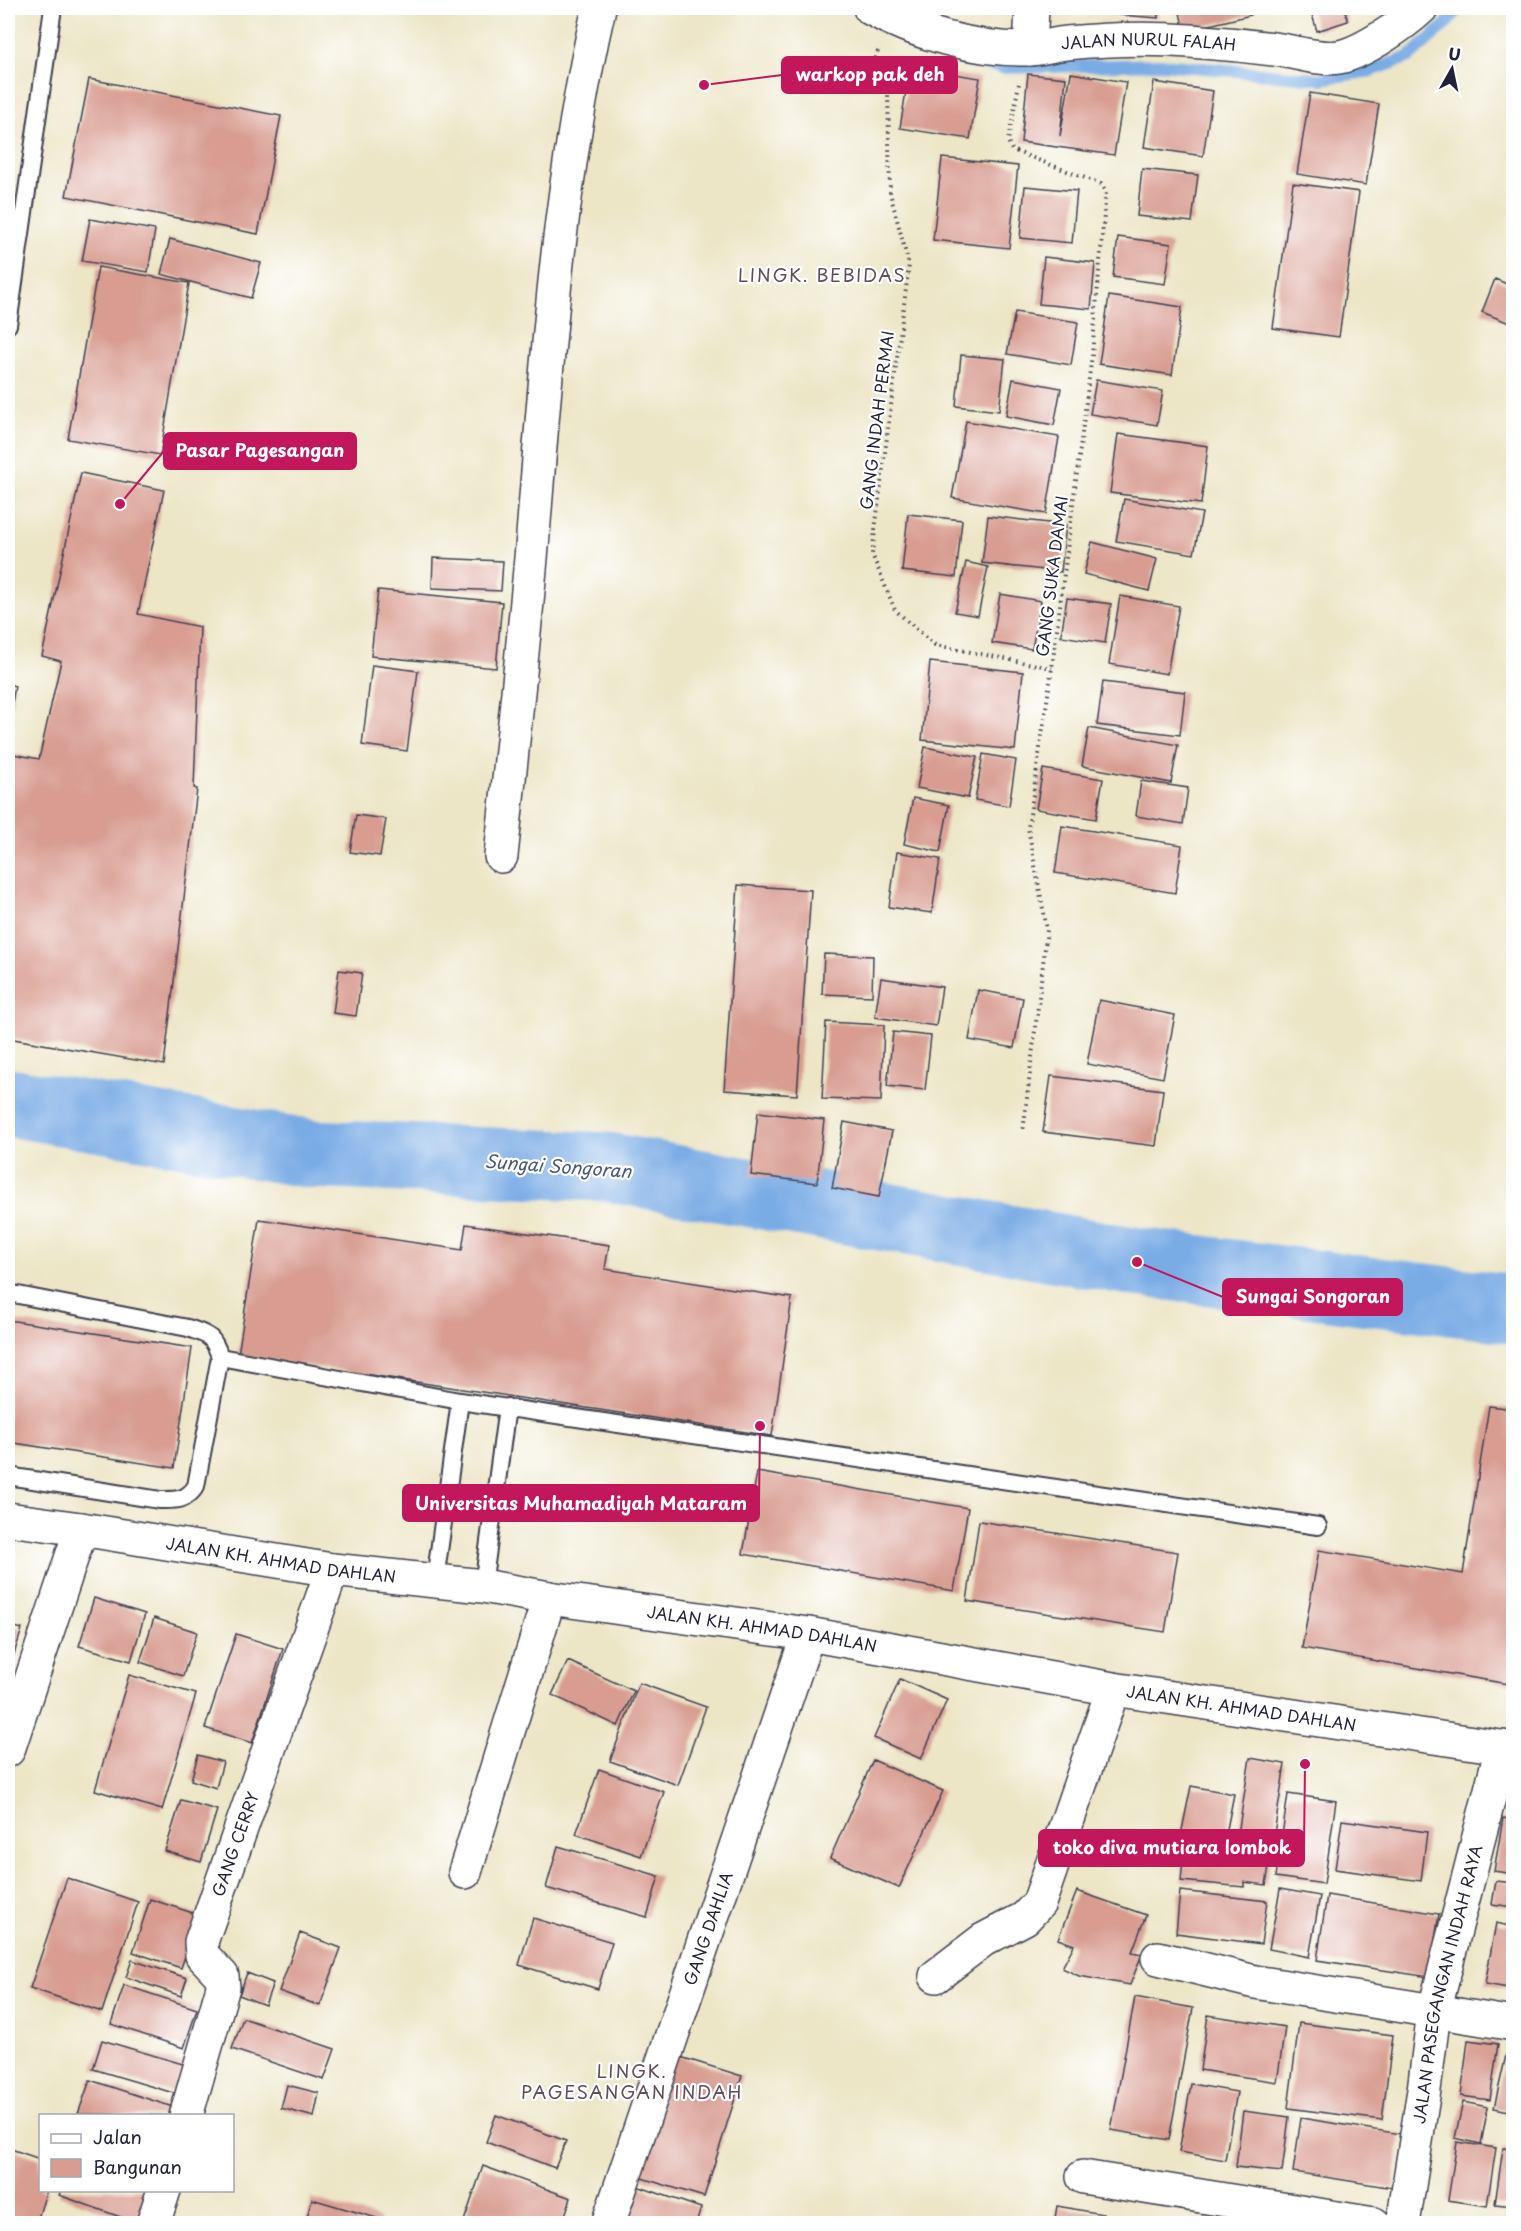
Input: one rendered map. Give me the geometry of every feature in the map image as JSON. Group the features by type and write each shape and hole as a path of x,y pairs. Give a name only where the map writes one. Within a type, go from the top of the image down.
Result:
{"street":[{"path":"501,856 530,572 550,315 584,74 599,8"},
{"name":"JALAN NURUL FALAH","path":"870,8 889,18 966,43 992,48 1030,49 1076,42 1127,40 1186,41 1247,45 1338,57 1371,43 1421,8"},
{"path":"1030,49 1032,8"},
{"name":"JALAN KH. AHMAD DAHLAN","path":"8,1519 332,1570 483,1586 549,1598 808,1634 1113,1689 1508,1748"},
{"path":"8,1750 81,1529"},
{"name":"GANG CERRY","path":"186,2114 223,1987 222,1976 202,1955 201,1942 332,1570"},
{"path":"465,1872 549,1598"},
{"name":"GANG DAHLIA","path":"608,2223 808,1634"},
{"path":"936,1976 983,1940 1024,1918 1039,1903 1113,1689"},
{"name":"JALAN PASEGANGAN INDAH RAYA","path":"1403,2223 1425,2090 1434,2012 1508,1748"},
{"path":"1158,1958 1255,1982 1514,2024"},
{"path":"1083,2177 1374,2223"},
{"path":"153,2223 163,2192"}],"lane":[{"path":"8,325 53,8"},
{"path":"8,1293 188,1328 209,1335 216,1344 220,1357 196,1486 189,1495 177,1500 160,1500 8,1476"},
{"path":"220,1357 460,1401 1318,1526"},
{"path":"435,1580 460,1401"},
{"path":"483,1586 507,1407"}],"path":[{"name":"GANG INDAH PERMAI","path":"874,62 888,92 890,193 909,265 872,554 895,610 935,645 1052,668"},
{"name":"GANG SUKA DAMAI","path":"1019,85 1008,141 1012,150 1101,184 1106,190 1092,355 1052,668 1028,828 1047,930 1023,1132"}],"building":[{"path":"1120,8 1158,8 1158,18 1120,15"},
{"path":"1179,8 1249,8 1251,15 1184,31"},
{"path":"1310,8 1344,8 1348,21 1317,31"},
{"path":"910,67 980,78 970,139 900,128"},
{"path":"1071,73 1126,82 1114,155 1021,142 1028,74 1066,78 1060,136"},
{"path":"89,79 281,116 258,234 66,196"},
{"path":"1154,82 1213,91 1203,156 1144,147"},
{"path":"1310,93 1379,104 1366,185 1297,174"},
{"path":"942,158 1018,166 1009,248 933,240"},
{"path":"1142,169 1198,175 1192,222 1137,216"},
{"path":"1293,183 1359,192 1339,337 1273,328"},
{"path":"1025,186 1077,191 1072,243 1020,238"},
{"path":"90,219 155,230 148,272 82,261"},
{"path":"1118,237 1171,244 1165,284 1113,277"},
{"path":"170,239 261,263 251,298 161,274"},
{"path":"1044,257 1095,263 1091,309 1039,304"},
{"path":"98,267 189,283 160,455 68,439"},
{"path":"1495,279 1514,287 1514,325 1482,312"},
{"path":"1109,296 1182,307 1172,375 1099,364"},
{"path":"1015,312 1078,322 1071,365 1007,354"},
{"path":"961,355 1005,359 999,411 956,406"},
{"path":"1013,379 1061,388 1054,425 1006,416"},
{"path":"1096,380 1163,391 1157,425 1090,414"},
{"path":"966,421 1059,437 1046,514 952,498"},
{"path":"1118,434 1208,446 1201,504 1110,493"},
{"path":"81,473 164,490 138,614 200,627 194,788 197,789 164,1065 8,1038 8,753 39,759 61,661 42,656"},
{"path":"1124,499 1202,513 1194,554 1116,541"},
{"path":"908,514 962,520 956,577 902,571"},
{"path":"988,516 1066,525 1061,572 982,563"},
{"path":"1092,542 1157,559 1149,591 1084,574"},
{"path":"433,558 503,561 501,591 432,588"},
{"path":"966,562 988,567 978,616 955,612"},
{"path":"378,590 502,602 496,668 371,656"},
{"path":"1000,594 1041,601 1032,649 992,643"},
{"path":"1120,596 1179,606 1167,674 1109,664"},
{"path":"1067,598 1111,604 1105,643 1061,636"},
{"path":"930,662 1023,672 1015,750 922,740"},
{"path":"372,665 418,671 407,751 362,745"},
{"path":"1103,682 1185,692 1180,735 1097,725"},
{"path":"8,684 15,686 9,719 8,719"},
{"path":"1089,728 1178,745 1171,783 1082,766"},
{"path":"925,747 977,757 968,798 917,788"},
{"path":"983,754 1016,760 1009,806 975,800"},
{"path":"1043,769 1103,779 1096,819 1036,809"},
{"path":"1141,781 1188,788 1183,824 1136,816"},
{"path":"913,798 949,805 940,852 904,844"},
{"path":"356,815 386,819 380,856 350,852"},
{"path":"1062,826 1182,845 1175,893 1055,873"},
{"path":"897,852 940,859 932,913 889,907"},
{"path":"738,885 811,890 797,1095 724,1090"},
{"path":"824,954 873,956 872,996 822,994"},
{"path":"339,970 362,973 356,1016 333,1013"},
{"path":"881,978 942,987 936,1026 875,1017"},
{"path":"978,990 1023,998 1014,1048 969,1040"},
{"path":"1099,1000 1175,1015 1163,1078 1087,1064"},
{"path":"826,1022 884,1025 881,1101 822,1099"},
{"path":"893,1032 931,1036 925,1090 887,1086"},
{"path":"1051,1076 1163,1090 1156,1146 1043,1132"},
{"path":"758,1112 824,1120 817,1183 751,1175"},
{"path":"844,1122 892,1131 879,1197 832,1188"},
{"path":"259,1219 462,1250 466,1224 609,1245 605,1269 792,1298 772,1436 238,1355"},
{"path":"8,1320 192,1348 174,1468 8,1442"},
{"path":"1489,1406 1514,1409 1514,1685 1302,1648 1319,1550 1463,1574"},
{"path":"757,1472 968,1508 954,1591 743,1554"},
{"path":"979,1521 1178,1552 1165,1632 967,1601"},
{"path":"94,1598 145,1614 131,1661 79,1646"},
{"path":"154,1618 197,1632 183,1676 140,1662"},
{"path":"8,1625 22,1629 8,1673"},
{"path":"236,1634 283,1649 252,1743 205,1728"},
{"path":"568,1661 634,1691 618,1726 552,1695"},
{"path":"129,1675 196,1694 162,1810 95,1790"},
{"path":"900,1679 947,1700 921,1759 874,1738"},
{"path":"639,1683 706,1707 678,1785 610,1761"},
{"path":"198,1755 223,1762 216,1788 191,1780"},
{"path":"1250,1758 1285,1764 1266,1885 1244,1882 1244,1887 1181,1881 1184,1849 1235,1853"},
{"path":"873,1760 943,1791 899,1888 830,1858"},
{"path":"599,1769 664,1792 641,1856 576,1834"},
{"path":"1191,1786 1234,1794 1223,1849 1180,1840"},
{"path":"1288,1794 1336,1801 1324,1884 1276,1877"},
{"path":"181,1800 217,1810 201,1862 165,1851"},
{"path":"1503,1818 1514,1820 1514,1874 1494,1871"},
{"path":"1342,1820 1427,1832 1421,1881 1335,1869"},
{"path":"558,1846 659,1876 647,1917 546,1888"},
{"path":"67,1878 138,1902 102,2012 30,1988"},
{"path":"1496,1881 1514,1883 1514,1907 1492,1904"},
{"path":"1280,1889 1320,1896 1309,1957 1269,1949"},
{"path":"1077,1891 1146,1915 1132,1952 1142,1954 1130,1985 1079,1976 1062,1968 1074,1945 1058,1939"},
{"path":"1180,1891 1267,1901 1261,1944 1176,1933"},
{"path":"1327,1895 1439,1914 1429,1977 1317,1960"},
{"path":"150,1899 199,1915 181,1968 133,1952"},
{"path":"533,1918 612,1942 598,1989 519,1965"},
{"path":"1496,1923 1514,1927 1514,1989 1485,1984"},
{"path":"300,1933 341,1948 320,2006 279,1991"},
{"path":"132,1960 187,1978 181,1996 126,1977"},
{"path":"247,1973 273,1983 265,2005 239,1995"},
{"path":"124,1985 197,2009 184,2048 111,2024"},
{"path":"1135,1997 1193,2008 1169,2140 1111,2130"},
{"path":"1208,2015 1285,2027 1277,2082 1200,2070"},
{"path":"243,2018 335,2049 324,2080 232,2049"},
{"path":"1299,2023 1393,2035 1382,2120 1288,2108"},
{"path":"102,2040 186,2065 177,2094 93,2069"},
{"path":"1468,2040 1498,2044 1490,2100 1461,2096"},
{"path":"1509,2042 1514,2043 1514,2112 1494,2108"},
{"path":"674,2055 742,2076 704,2197 635,2176"},
{"path":"90,2080 182,2110 181,2114 78,2114"},
{"path":"1191,2084 1237,2092 1225,2160 1179,2152"},
{"path":"287,2085 319,2093 314,2117 281,2108"},
{"path":"1463,2102 1488,2107 1481,2144 1455,2138"},
{"path":"1243,2111 1289,2117 1282,2172 1236,2167"},
{"path":"496,2115 566,2141 555,2168 486,2142"},
{"path":"1301,2118 1401,2134 1393,2188 1293,2172"},
{"path":"1457,2142 1496,2148 1487,2206 1448,2200"},
{"path":"8,2148 39,2159 39,2192 46,2192 36,2224 8,2224"},
{"path":"1503,2148 1514,2149 1514,2206 1495,2204"},
{"path":"483,2166 571,2198 562,2224 463,2224"},
{"path":"631,2184 701,2208 696,2224 617,2224"},
{"path":"60,2192 150,2192 156,2194 140,2224 59,2195"},
{"path":"312,2199 380,2219 378,2224 305,2224"},
{"path":"1057,2206 1103,2214 1101,2224 1054,2224"},
{"path":"1110,2215 1147,2222 1147,2224 1108,2224"}],"waterway":[{"path":"952,57 1002,68 1161,64 1321,79 1371,71 1409,57 1446,24 1459,8"},
{"name":"Sungai Songoran","path":"8,1102 312,1154 607,1167 1137,1262 1514,1309"}],"place":[{"name":"warkop pak deh","path":"704,85"},
{"name":"Pasar Pagesangan","path":"120,504"},
{"name":"Sungai Songoran","path":"1137,1262"},
{"name":"Universitas Muhamadiyah Mataram","path":"760,1426"},
{"name":"toko diva mutiara lombok","path":"1305,1764"}],"district":[{"name":"LINGK. BEBIDAS","path":"822,276"},
{"name":"LINGK. PAGESANGAN INDAH","path":"632,2082"}]}
